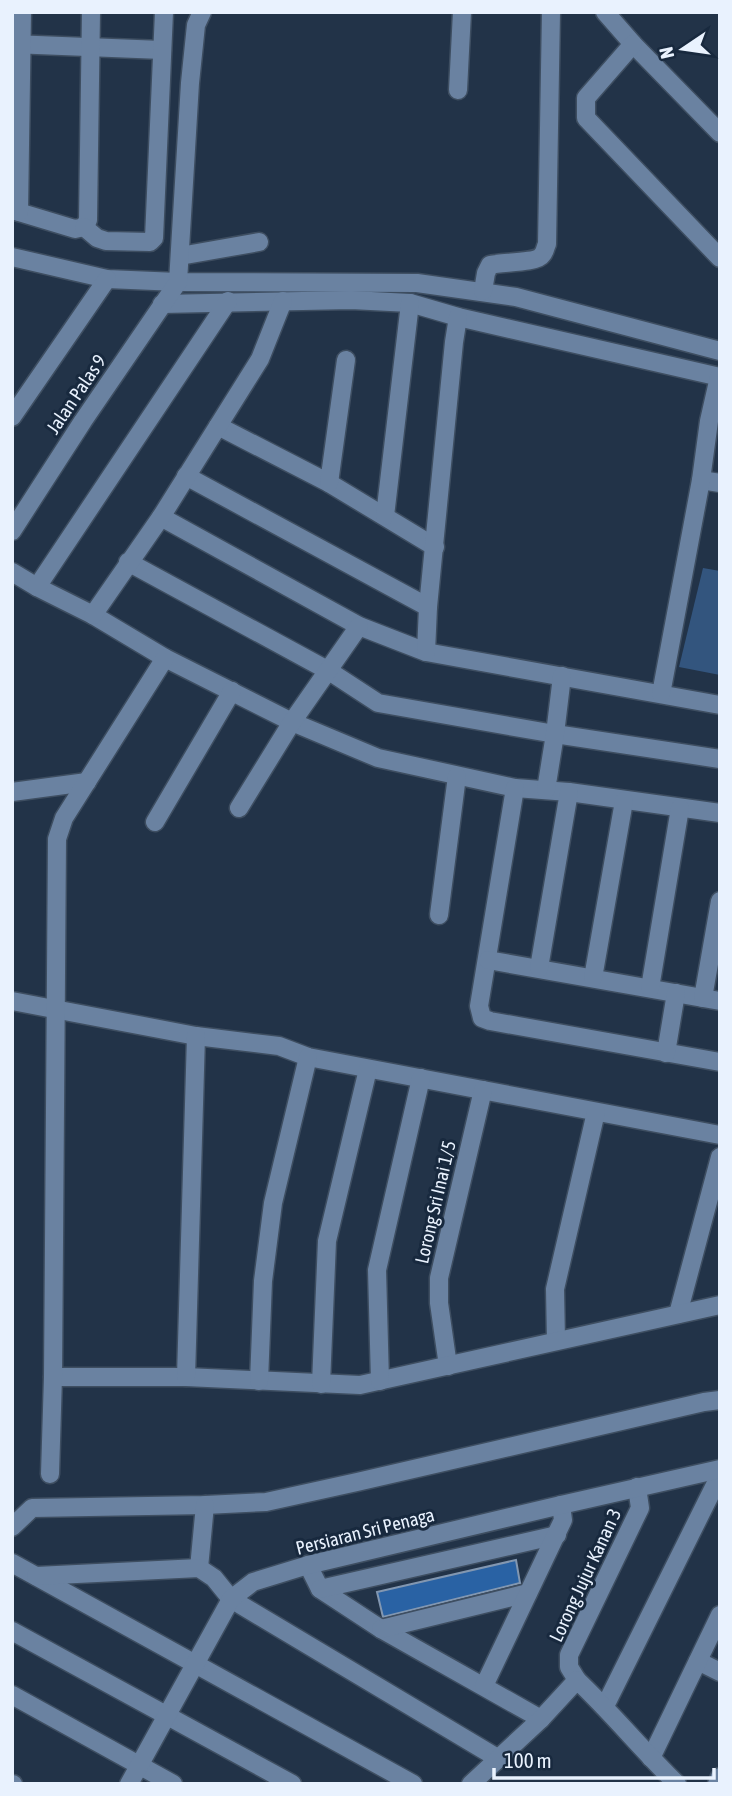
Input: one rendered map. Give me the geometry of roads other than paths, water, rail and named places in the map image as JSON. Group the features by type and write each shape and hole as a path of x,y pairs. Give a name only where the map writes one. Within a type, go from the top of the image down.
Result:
{"street":[{"path":"22,12 17,44 16,211 75,229 84,228 106,241 149,242 154,238 164,12"},
{"path":"84,228 88,220 91,12"},
{"path":"178,282 190,83 196,25 202,12"},
{"path":"458,90 462,12"},
{"path":"483,291 490,265 535,261 542,256 547,244 551,12"},
{"path":"605,12 720,133"},
{"path":"17,44 162,50"},
{"path":"633,44 586,98 586,118 720,258"},
{"path":"180,256 259,242"},
{"path":"12,257 107,279 416,283 483,291 516,297 720,351"},
{"path":"12,417 107,279"},
{"name":"Jalan Palas 9","path":"12,531 178,282"},
{"path":"162,304 351,300 410,303 458,317 719,377 715,422 701,480 661,694"},
{"path":"37,587 228,301"},
{"path":"93,615 161,517 260,359 283,301"},
{"path":"385,516 410,303"},
{"path":"426,652 428,607 458,317"},
{"path":"329,483 346,360"},
{"path":"218,426 329,483 435,547"},
{"path":"186,476 428,607"},
{"path":"701,480 720,483"},
{"path":"161,517 359,626 426,652 720,705"},
{"path":"128,562 329,671 378,703 720,759"},
{"path":"12,572 93,615 164,658 292,722 378,758 514,788 569,792 720,813"},
{"path":"239,808 292,722 359,626"},
{"path":"50,1474 57,839 64,818 164,658"},
{"path":"546,790 562,676"},
{"path":"155,821 232,691"},
{"path":"439,915 457,776"},
{"path":"12,792 87,782"},
{"path":"514,788 479,1006 482,1018 720,1062"},
{"path":"539,968 569,792"},
{"path":"593,978 624,801"},
{"path":"650,988 680,808"},
{"path":"488,960 711,999 720,901"},
{"path":"666,1053 676,993"},
{"path":"12,1001 196,1036 279,1046 308,1057 720,1135"},
{"path":"186,1377 196,1036"},
{"path":"259,1381 263,1281 273,1203 308,1057"},
{"path":"321,1384 327,1241 368,1069"},
{"path":"380,1381 377,1270 421,1079"},
{"name":"Lorong Sri Inai 1/5","path":"448,1366 439,1303 439,1278 483,1090"},
{"path":"556,1341 555,1289 596,1112"},
{"path":"678,1314 720,1157"},
{"path":"53,1377 186,1377 360,1385 720,1306"},
{"path":"12,1527 32,1508 266,1502 720,1400"},
{"name":"Persiaran Sri Penaga","path":"129,1784 231,1599 253,1582 308,1565 720,1469"},
{"path":"605,1706 720,1475"},
{"name":"Lorong Jujur Kanan 3","path":"577,1680 569,1667 569,1655 640,1507 637,1487"},
{"path":"484,1686 557,1535 563,1520 561,1504"},
{"path":"199,1568 205,1505"},
{"path":"320,1589 557,1535"},
{"path":"12,1563 413,1784"},
{"path":"308,1565 320,1589 381,1629 541,1719"},
{"path":"36,1576 199,1568 214,1578 231,1599 499,1759"},
{"path":"381,1629 528,1593"},
{"path":"651,1758 720,1615"},
{"path":"12,1631 292,1784"},
{"path":"698,1661 720,1672"},
{"path":"471,1784 541,1719 577,1680 605,1706 677,1784"},
{"path":"12,1695 173,1784"},
{"path":"717,1784 720,1777"}]}
